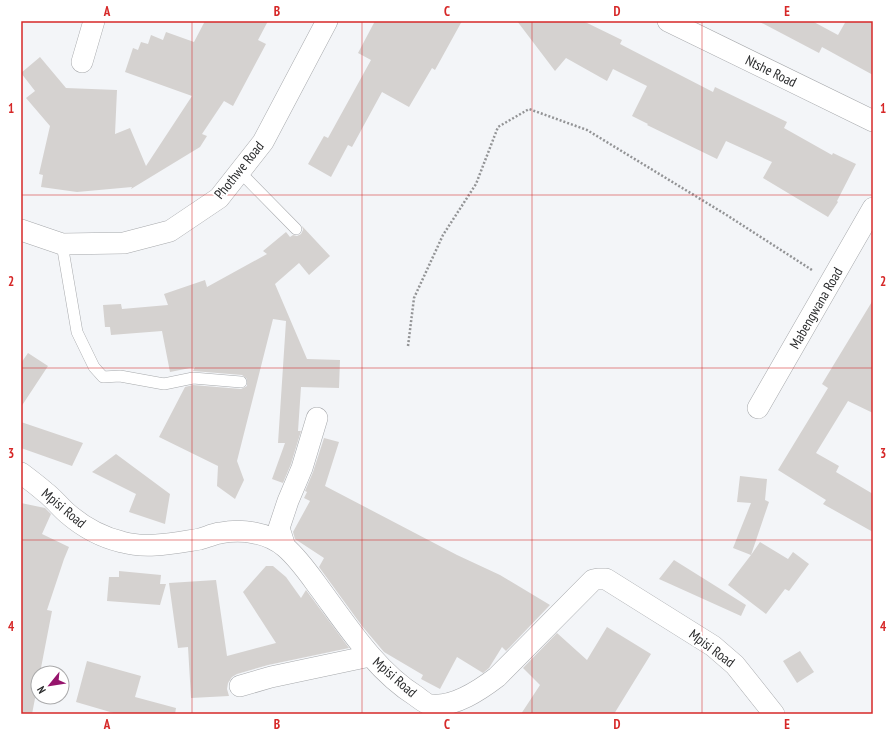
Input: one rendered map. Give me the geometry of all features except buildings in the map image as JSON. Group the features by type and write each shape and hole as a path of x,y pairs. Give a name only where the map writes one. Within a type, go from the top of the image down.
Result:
{"street":[{"path":"82,62 94,21"},
{"name":"Phothwe Road","path":"21,230 62,244 124,243 170,231 218,198 240,172 262,142 328,21"},
{"name":"Ntshe Road","path":"668,21 873,121"},
{"name":"Mabengwana Road","path":"758,408 873,208"},
{"path":"285,547 279,528 288,501 302,468 317,418"},
{"name":"Mpisi Road","path":"21,473 46,492 80,524 97,534 123,543 152,546 202,538 219,533 238,531 256,533 273,539 285,547 300,562 370,656 428,710 464,698 497,677 593,580 598,578 606,579 713,646 735,664 774,714"},
{"path":"240,686 272,677 370,656"}],"lane":[{"path":"240,172 296,229"},
{"path":"62,244 77,332 94,367 103,376 120,376 164,384 193,378 241,382"}],"path":[{"path":"408,346 414,298 443,235 476,184 498,127 529,109 587,130 725,214 830,282"}]}
